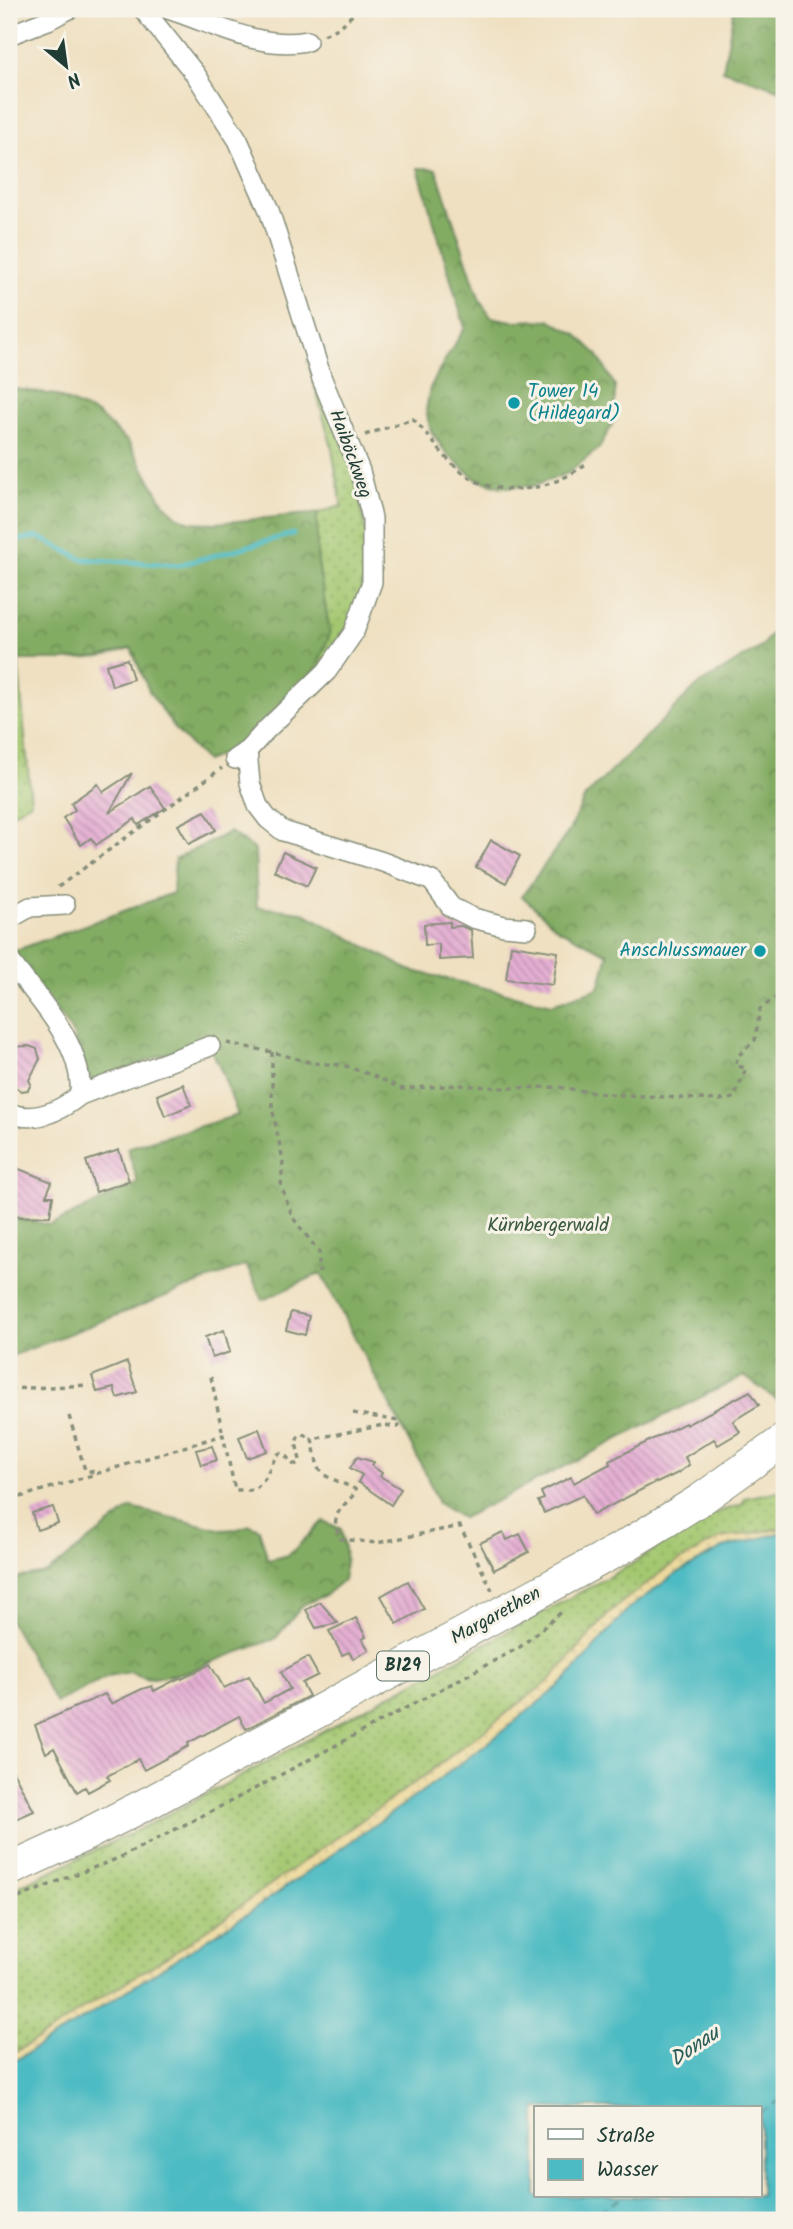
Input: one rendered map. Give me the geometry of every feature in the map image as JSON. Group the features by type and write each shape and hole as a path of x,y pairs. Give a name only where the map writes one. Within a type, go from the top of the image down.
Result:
{"main road":[{"name":"Margarethen","path":"9,1870 152,1801 626,1545 700,1500 784,1440"}],"street":[{"path":"9,35 69,9"},
{"name":"Haiböckweg","path":"143,9 196,75 239,140 269,210 322,379 360,471 372,518 372,582 354,632 327,671 241,755"},
{"path":"168,9 206,25 270,42 307,41"},
{"path":"241,755 258,806 268,819 284,831 383,862 432,881 451,907 473,918 504,926 527,928"},
{"path":"9,919 38,905 65,905"},
{"path":"9,960 68,1040 79,1073 80,1095"},
{"path":"9,1113 33,1118 45,1115 59,1110 80,1095 210,1046"}],"path":[{"path":"307,41 340,27 358,9"},
{"path":"348,441 413,418 458,470 480,483 514,490 535,488 556,481 576,472 588,462"},
{"path":"38,905 45,895 241,755"},
{"path":"210,1046 235,1044 312,1063 343,1065 402,1089 457,1085 558,1087 605,1094 719,1100 734,1097 746,1068 736,1066 737,1057 755,1040 761,1009 784,991"},
{"path":"272,1052 272,1107 283,1161 281,1186 293,1217 319,1252 319,1273"},
{"path":"211,1377 235,1490 254,1490 264,1480 275,1456 280,1453 293,1464 297,1464 300,1460 296,1443 298,1437 303,1434 312,1439 384,1425 398,1427 400,1424 398,1421 354,1413"},
{"path":"9,1389 89,1385"},
{"path":"69,1416 85,1470 97,1473"},
{"path":"20,1497 223,1435"},
{"path":"312,1439 318,1468 326,1476 355,1489 356,1492 337,1512 336,1526 341,1539 377,1543 460,1527 485,1576"},
{"path":"9,1902 119,1858 264,1784 520,1647 565,1608"}],"green space":[{"path":"734,9 784,9 784,91 723,70"},
{"path":"418,168 436,169 480,301 491,317 512,321 550,320 576,334 597,354 615,386 615,419 599,448 568,473 534,486 502,487 476,479 446,453 431,431 426,411 430,388 465,328"},
{"path":"307,359 355,473 370,556 352,626 293,701 330,634 317,557 317,513 342,506 331,444"},
{"path":"9,388 55,395 97,414 128,442 164,504 177,516 190,522 217,523 317,513 317,557 330,634 318,664 293,701 244,745 206,761 175,729 149,691 131,648 100,657 67,660 18,660 9,653"},
{"name":"Kürnbergerwald","path":"784,617 784,1405 744,1376 462,1518 438,1503 425,1472 321,1273 263,1300 246,1265 9,1357 9,1217 51,1225 138,1183 127,1148 238,1115 206,1038 93,1082 87,1074 73,1034 14,951 173,893 175,859 230,832 255,850 257,907 302,912 409,970 552,1004 599,988 608,954 558,929 522,896 569,831 585,797 697,686 761,647"},
{"path":"9,654 18,660 31,802 9,815"},
{"path":"784,1490 784,1528 721,1538 613,1609 550,1680 427,1774 175,1952 9,2056 9,1891 217,1789 629,1566 706,1516 743,1504 744,1498"},
{"path":"131,1508 223,1530 250,1525 259,1529 268,1560 289,1555 323,1521 341,1529 346,1562 343,1580 324,1596 304,1604 275,1639 189,1672 148,1679 130,1672 108,1676 56,1703 9,1619 9,1579 47,1573"}],"sand":[{"path":"784,1528 784,1532 723,1548 674,1575 628,1609 564,1682 483,1747 253,1910 9,2064 9,2056 175,1952 427,1774 550,1680 613,1609 667,1568 721,1538"}],"water":[{"name":"Donau","path":"784,1532 784,2220 9,2220 9,2064 253,1910 483,1747 564,1682 628,1609 674,1575 723,1548"}],"building":[{"path":"127,659 133,679 112,686 106,665"},
{"path":"132,773 109,813 150,786 165,808 138,825 135,819 96,845 91,838 81,845 63,818 75,810 71,803 98,784 103,792"},
{"path":"205,811 216,830 189,844 178,825"},
{"path":"491,840 520,856 506,883 476,867"},
{"path":"283,852 316,867 307,886 274,871"},
{"path":"450,922 450,927 461,926 471,930 473,958 439,960 439,944 425,945 424,924"},
{"path":"511,945 558,952 553,985 506,979"},
{"path":"29,1046 37,1049 40,1059 29,1080 31,1084 28,1090 21,1091 9,1083 9,1047"},
{"path":"183,1084 191,1105 165,1116 157,1095"},
{"path":"119,1150 129,1181 96,1192 86,1161"},
{"path":"9,1165 52,1182 46,1196 53,1196 50,1216 20,1217 9,1211"},
{"path":"291,1312 309,1316 305,1335 286,1330"},
{"path":"224,1330 230,1352 212,1358 205,1337"},
{"path":"127,1362 137,1392 117,1398 114,1388 97,1392 92,1376"},
{"path":"750,1391 759,1405 733,1421 740,1432 718,1445 714,1439 685,1457 689,1465 678,1473 593,1515 583,1495 544,1513 538,1501 544,1499 541,1492 571,1477 574,1483 610,1464 609,1461"},
{"path":"259,1429 267,1451 247,1458 239,1437"},
{"path":"212,1446 217,1460 201,1465 196,1450"},
{"path":"357,1457 374,1462 372,1466 382,1473 380,1476 401,1489 391,1505 358,1482 362,1475 350,1468"},
{"path":"53,1507 58,1523 37,1530 32,1513"},
{"path":"503,1532 507,1540 520,1534 529,1552 494,1570 480,1543"},
{"path":"408,1581 424,1609 397,1624 381,1596"},
{"path":"320,1602 338,1623 316,1628 306,1610"},
{"path":"356,1618 366,1637 362,1639 369,1650 353,1659 349,1652 342,1655 329,1631"},
{"path":"308,1657 318,1675 302,1683 309,1696 246,1729 239,1716 144,1770 138,1759 107,1776 110,1780 88,1792 85,1787 77,1792 54,1748 46,1753 35,1725 105,1694 111,1704 142,1689 152,1686 154,1691 210,1664 224,1688 249,1676 264,1703 290,1689 281,1672"},
{"path":"9,1764 34,1811 9,1822"}],"waterway":[{"path":"9,541 38,537 82,559 179,565 293,534"}],"ferry route":[{"path":"762,2112 784,2098"},
{"path":"585,2220 622,2198"}],"place":[{"name":"Tower 14 (Hildegard)","path":"514,403"},
{"name":"Anschlussmauer","path":"760,951"}]}
